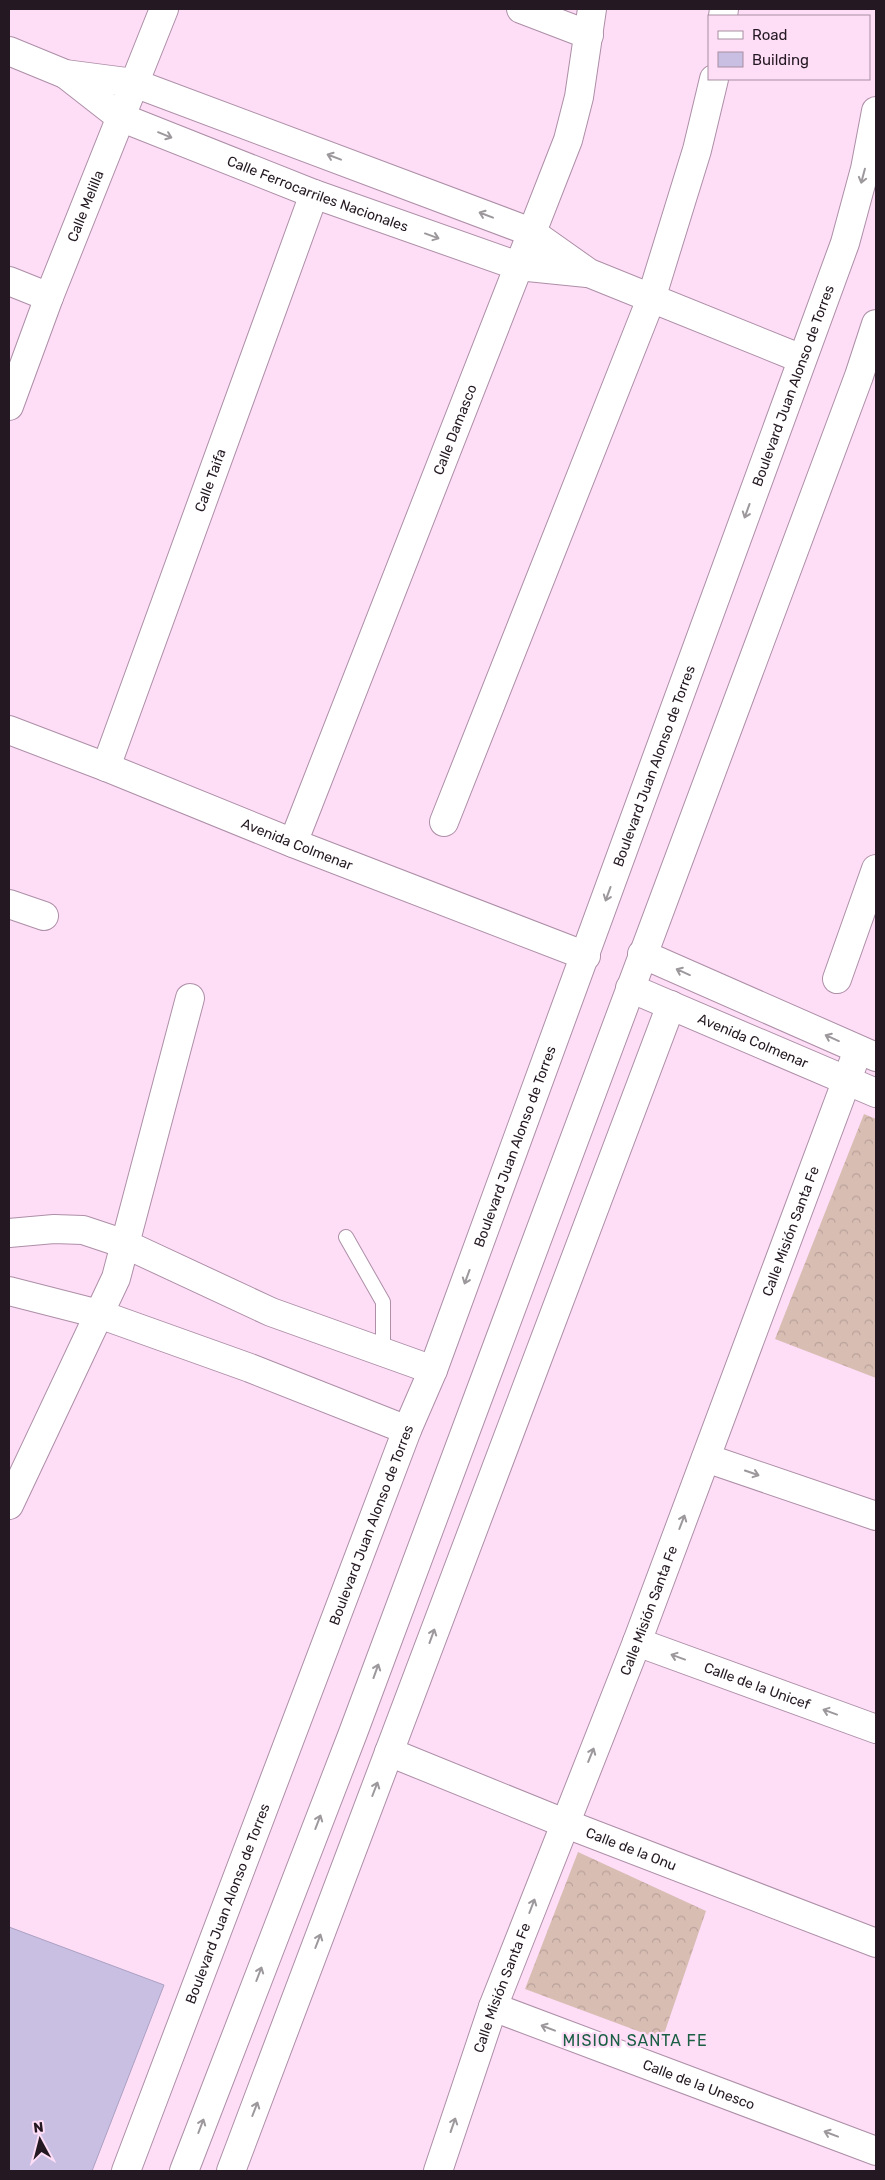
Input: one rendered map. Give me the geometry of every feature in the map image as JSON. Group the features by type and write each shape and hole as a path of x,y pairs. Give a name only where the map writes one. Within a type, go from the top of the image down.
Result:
{"street":[{"name":"Calle Melilla","path":"9,406 49,297 164,9"},
{"path":"521,9 591,22"},
{"name":"Calle Damasco","path":"293,843 568,140 579,97 591,22"},
{"name":"Calle Ferrocarriles Nacionales","path":"9,51 65,74 134,83 531,232 588,273 802,359"},
{"name":"Calle Ferrocarriles Nacionales","path":"65,74 120,117 314,194 518,266 588,273"},
{"path":"444,822 651,299 697,150 714,80"},
{"name":"Boulevard Juan Alonso de Torres","path":"126,2171 407,1430 433,1370 586,956 845,243 866,169 876,111"},
{"name":"Calle Taifa","path":"106,767 314,194"},
{"path":"9,281 49,297"},
{"path":"184,2171 352,1733 642,954 868,379 876,324"},
{"name":"Avenida Colmenar","path":"9,730 293,843 586,956"},
{"path":"837,979 876,869"},
{"path":"9,904 44,916"},
{"path":"642,954 867,1054"},
{"name":"Avenida Colmenar","path":"630,988 876,1092"},
{"path":"9,1505 116,1278 190,998"},
{"path":"232,2171 670,1005"},
{"name":"Calle Misión Santa Fe","path":"438,2171 493,2007 637,1642 847,1080 867,1054"},
{"path":"9,1233 54,1229 83,1230 125,1244 271,1312 433,1370"},
{"path":"9,1290 99,1314 250,1368 407,1430"},
{"path":"706,1458 876,1516"},
{"name":"Calle de la Unicef","path":"637,1642 876,1728"},
{"name":"Calle de la Onu","path":"389,1752 564,1823 876,1942"},
{"name":"Calle de la Unesco","path":"493,2007 876,2152"}],"lane":[{"path":"346,1237 383,1302 383,1352"}],"green space":[{"path":"864,1114 876,1119 876,1378 775,1339"},
{"path":"578,1852 706,1911 662,2040 525,1989"}],"building":[{"path":"9,1927 164,1985 92,2171 9,2171"}],"district":[{"name":"MISION SANTA FE","path":"635,2040"}]}
